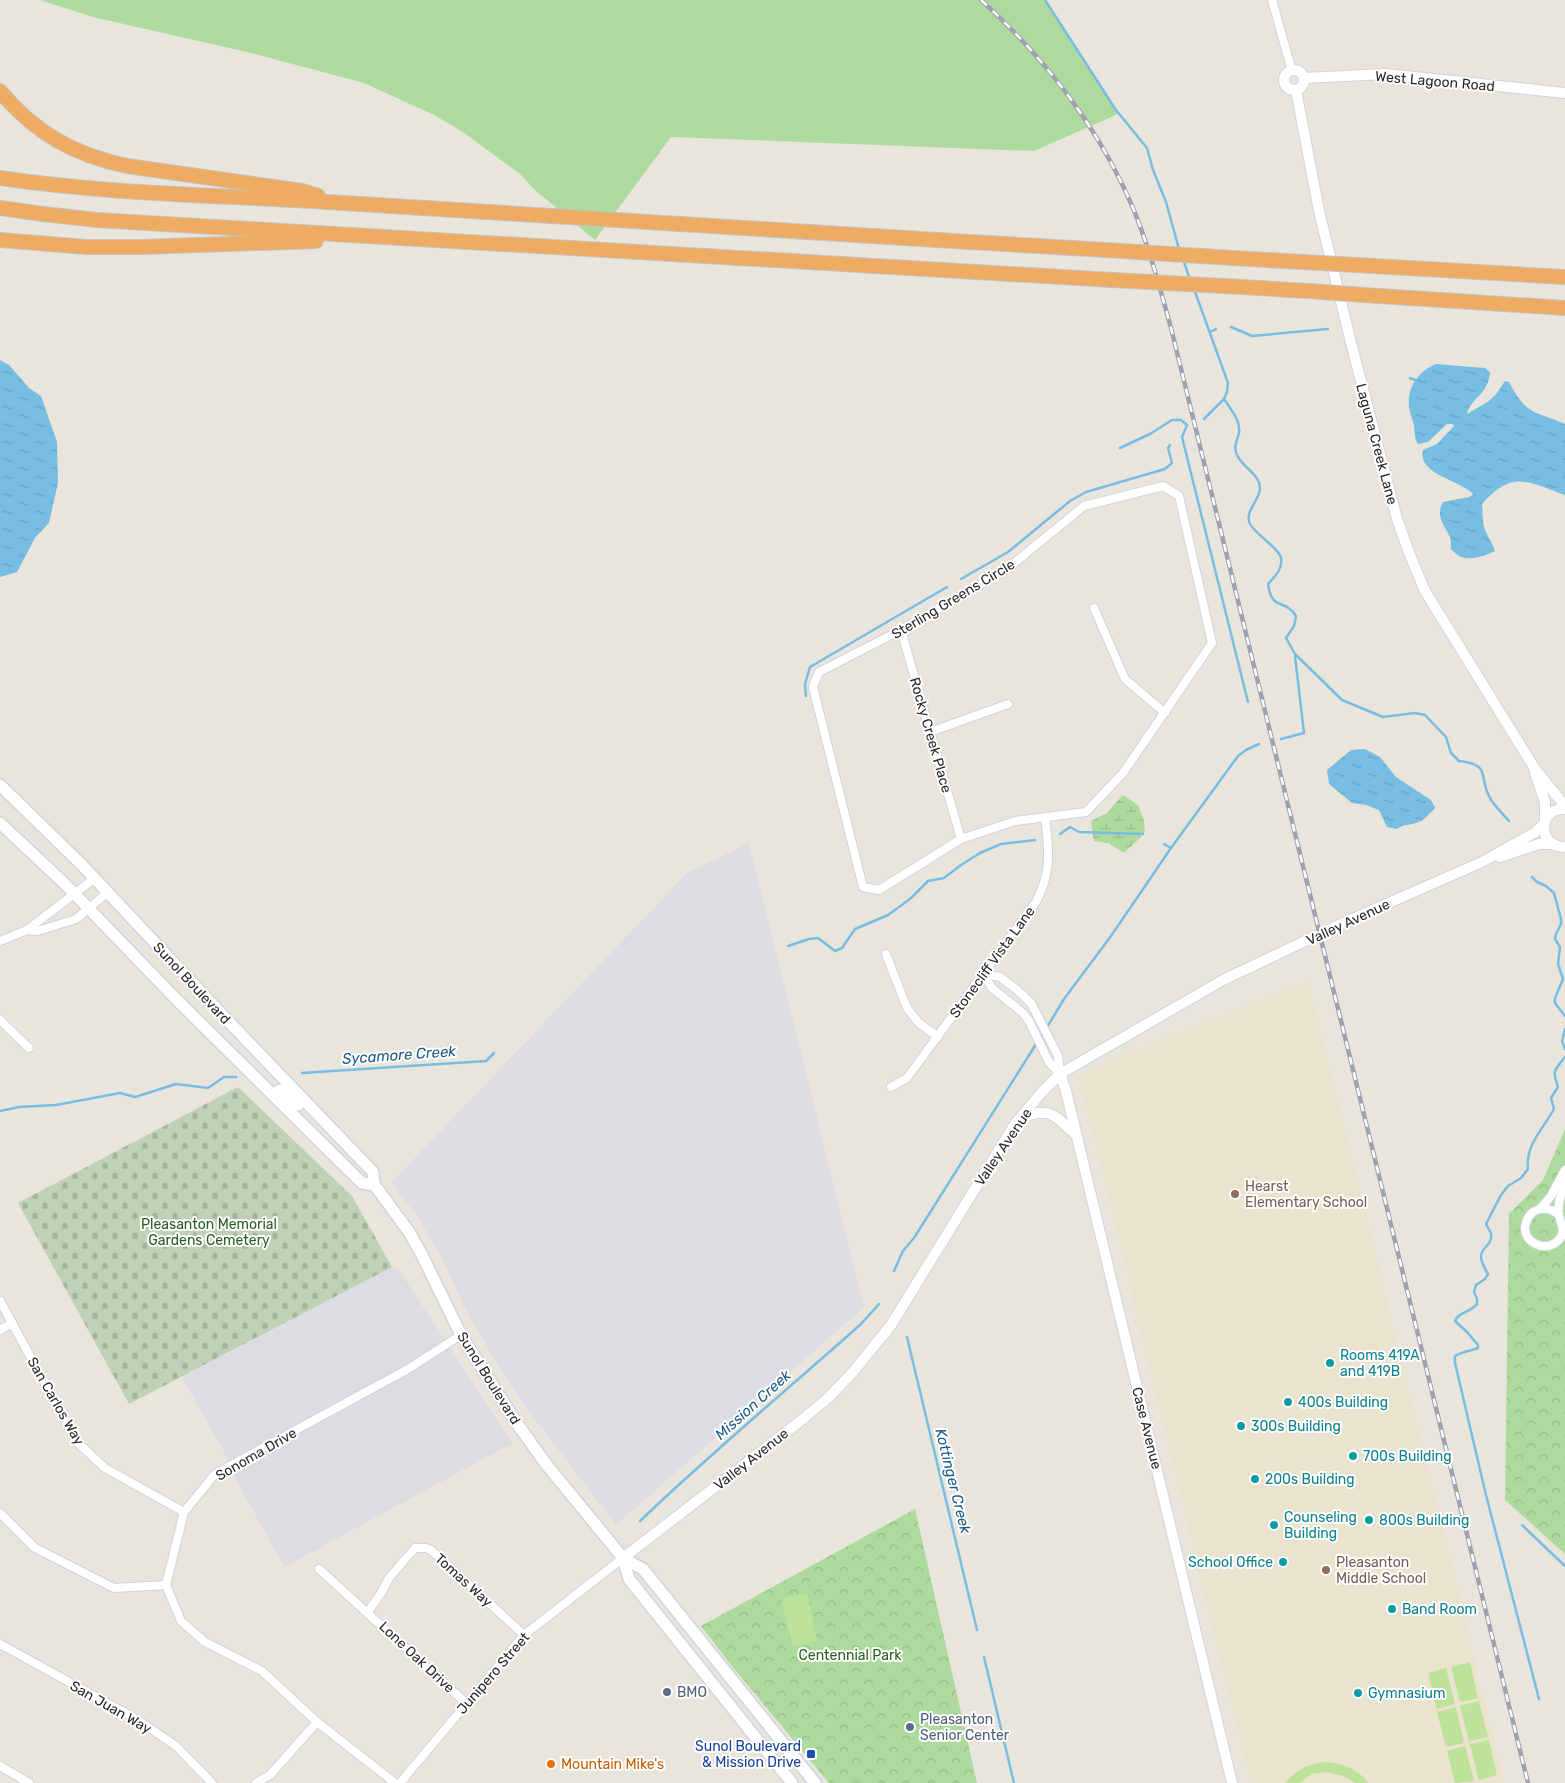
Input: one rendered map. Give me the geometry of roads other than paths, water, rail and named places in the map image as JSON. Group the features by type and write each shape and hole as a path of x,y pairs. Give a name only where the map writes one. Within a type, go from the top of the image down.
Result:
{"highway":[{"path":"0,91 15,109 41,130 78,152 100,160 128,166 302,191 335,202"},
{"path":"0,178 50,186 98,190 335,202 595,220 1565,277"},
{"path":"0,208 97,220 1565,308"},
{"path":"0,240 86,247 142,247 415,238"}],"main road":[{"name":"Sunol Boulevard","path":"0,785 95,878 373,1172 374,1185 409,1232 461,1334 530,1442 623,1558 642,1569 815,1783"},
{"name":"Sunol Boulevard","path":"0,823 74,894 177,1000 362,1183 374,1185"},
{"path":"273,1094 280,1090 285,1092 316,1124 338,1137"},
{"name":"Sunol Boulevard","path":"623,1558 628,1579 792,1783"}],"street":[{"name":"Laguna Creek Lane","path":"1272,0 1292,72 1286,75 1285,82 1288,88 1296,90 1322,224 1397,519 1425,591 1534,769 1565,808"},
{"path":"1292,72 1295,70 1300,72 1304,78 1303,85 1296,90"},
{"name":"West Lagoon Road","path":"1304,78 1386,74 1565,93"},
{"name":"Sterling Greens Circle","path":"1163,486 1180,496 1212,643 1123,773 1086,812 1015,821 961,839 879,890 863,887 813,688 818,672 901,630 1007,569 1084,506 1163,486"},
{"path":"1094,608 1125,679 1164,713"},
{"name":"Rocky Creek Place","path":"901,630 961,839"},
{"path":"930,732 1008,704"},
{"name":"Laguna Creek Lane","path":"1534,769 1545,802 1544,832 1547,839 1560,847"},
{"name":"Valley Avenue","path":"623,1558 798,1423 828,1398 853,1372 891,1326 1019,1119 1060,1074 1223,980 1343,923 1482,862 1534,833 1551,812 1565,808"},
{"name":"Stonecliff Vista Lane","path":"891,1087 908,1078 1036,902 1044,887 1048,872 1048,843 1045,817"},
{"name":"Valley Avenue","path":"1482,862 1539,844 1560,847"},
{"path":"0,940 27,930 95,878"},
{"path":"27,930 38,931 76,919 108,892"},
{"path":"886,954 907,1008 919,1023 938,1037"},
{"name":"Case Avenue","path":"983,974 1000,978 1032,1003 1058,1056 1060,1074 1077,1135 1232,1783"},
{"name":"Case Avenue","path":"983,974 992,988 1023,1013 1029,1021 1049,1062 1060,1074"},
{"path":"0,1020 29,1048"},
{"path":"1019,1119 1037,1112 1045,1112 1059,1119 1077,1135"},
{"path":"1565,1170 1551,1196 1540,1209 1529,1215 1525,1227 1529,1239 1538,1246 1554,1244 1560,1237 1563,1224 1558,1206 1565,1180"},
{"path":"1540,1209 1549,1209 1559,1215"},
{"name":"San Carlos Way","path":"0,1301 77,1442 105,1468 184,1512"},
{"path":"0,1330 12,1322"},
{"name":"Sonoma Drive","path":"166,1585 184,1512 215,1474 408,1369 461,1334"},
{"path":"0,1513 35,1548 114,1588 166,1585 181,1621 205,1642 262,1672 317,1722 394,1783"},
{"name":"Tomas Way","path":"368,1612 389,1578 415,1548 426,1548 431,1550 524,1635"},
{"name":"Junipero Street","path":"400,1783 524,1635 623,1558"},
{"name":"Lone Oak Drive","path":"318,1569 368,1612 466,1703"},
{"name":"San Juan Way","path":"0,1644 138,1720 176,1746 212,1783"},
{"path":"256,1783 270,1775 317,1722"},
{"path":"0,1766 29,1783"}],"water":[{"path":"0,360 9,365 29,388 41,396 57,442 58,483 49,523 35,538 17,572 0,577"},
{"path":"1436,364 1485,368 1490,372 1486,386 1469,408 1467,414 1489,401 1505,381 1509,382 1526,407 1538,414 1565,424 1565,495 1531,483 1521,482 1512,482 1493,493 1482,504 1483,522 1495,551 1479,557 1461,557 1451,549 1450,537 1440,516 1443,502 1469,497 1473,495 1472,493 1432,471 1426,465 1423,458 1423,450 1437,444 1454,426 1447,424 1428,442 1418,444 1415,438 1409,407 1410,393 1419,376"},
{"path":"1365,749 1380,757 1396,777 1431,800 1435,808 1419,822 1397,829 1387,827 1379,810 1366,805 1352,803 1329,784 1327,770 1351,750"}],"waterway":[{"path":"1045,0 1116,110 1147,148 1153,170 1166,202 1179,249"},
{"path":"1183,259 1190,280"},
{"path":"1194,289 1228,383 1224,399 1234,415 1239,428 1235,447 1236,452 1239,459 1258,479 1260,484 1259,493 1250,511 1250,524 1276,550 1281,558 1280,569 1268,584 1270,593 1276,602 1288,607 1296,616 1294,626 1286,638 1295,654 1342,700 1383,717 1415,713 1425,715 1446,737 1451,753 1459,761 1476,765 1480,768 1491,799 1509,821"},
{"path":"1231,327 1252,336 1328,329"},
{"path":"1210,332 1216,329"},
{"path":"1410,378 1415,380"},
{"path":"1204,419 1224,399"},
{"path":"1120,448 1150,434 1172,420 1181,420 1187,425 1182,437 1248,702"},
{"path":"961,579 1008,552 1070,501 1086,492 1165,469 1172,463 1168,448 1170,445"},
{"path":"806,696 805,684 810,667 947,587"},
{"path":"1281,739 1304,733 1295,656"},
{"path":"1046,1029 1064,999 1111,936 1171,848 1238,756 1259,744"},
{"name":"Sycamore Creek","path":"1060,834 1070,827 1079,832 1143,834"},
{"name":"Sycamore Creek","path":"788,946 818,938 835,951 842,948 855,929 888,915 910,899 928,881 944,878 980,853 1001,844 1035,840"},
{"name":"Sycamore Creek","path":"1164,844 1171,848"},
{"path":"1532,877 1554,893 1561,919 1555,939 1560,947 1558,964 1563,979 1555,998 1555,1003 1565,1016"},
{"path":"1565,1029 1562,1041 1565,1049"},
{"path":"894,1271 903,1251 914,1238 1043,1033"},
{"name":"Sycamore Creek","path":"302,1073 486,1061 494,1053"},
{"path":"1539,1699 1486,1495 1455,1363 1455,1356 1478,1348 1478,1345 1455,1321 1459,1316 1477,1304 1474,1292 1476,1285 1485,1279 1488,1274 1481,1258 1491,1239 1491,1233 1486,1224 1501,1195 1508,1186 1521,1178 1528,1169 1529,1153 1532,1145 1554,1109 1551,1098 1558,1087 1555,1071 1565,1057"},
{"name":"Sycamore Creek","path":"0,1111 19,1107 56,1105 120,1093 135,1097 176,1084 208,1088 224,1077 236,1077"},
{"name":"Mission Creek","path":"640,1521 861,1324 879,1304"},
{"name":"Kottinger Creek","path":"907,1337 977,1630"},
{"path":"1522,1525 1565,1566"},
{"name":"Kottinger Creek","path":"984,1657 1014,1783"}],"railway":[{"path":"981,0 1005,22 1048,70 1087,122 1119,178 1133,208 1154,268 1171,328 1528,1783"}],"place":[{"name":"Hearst Elementary School","path":"1235,1194"},
{"name":"Rooms 419A and 419B","path":"1330,1363"},
{"name":"400s Building","path":"1288,1402"},
{"name":"300s Building","path":"1241,1426"},
{"name":"700s Building","path":"1353,1456"},
{"name":"200s Building","path":"1255,1479"},
{"name":"800s Building","path":"1369,1520"},
{"name":"Counseling Building","path":"1274,1525"},
{"name":"School Office","path":"1283,1562"},
{"name":"Pleasanton Middle School","path":"1326,1570"},
{"name":"Band Room","path":"1392,1609"},
{"name":"BMO","path":"667,1692"},
{"name":"Gymnasium","path":"1358,1693"},
{"name":"Pleasanton Senior Center","path":"910,1727"},
{"name":"Sunol Boulevard & Mission Drive","path":"811,1754"},
{"name":"Mountain Mike's","path":"551,1764"}],"park label":[{"name":"Pleasanton Memorial Gardens Cemetery","path":"209,1232"},
{"name":"Centennial Park","path":"850,1655"}]}
